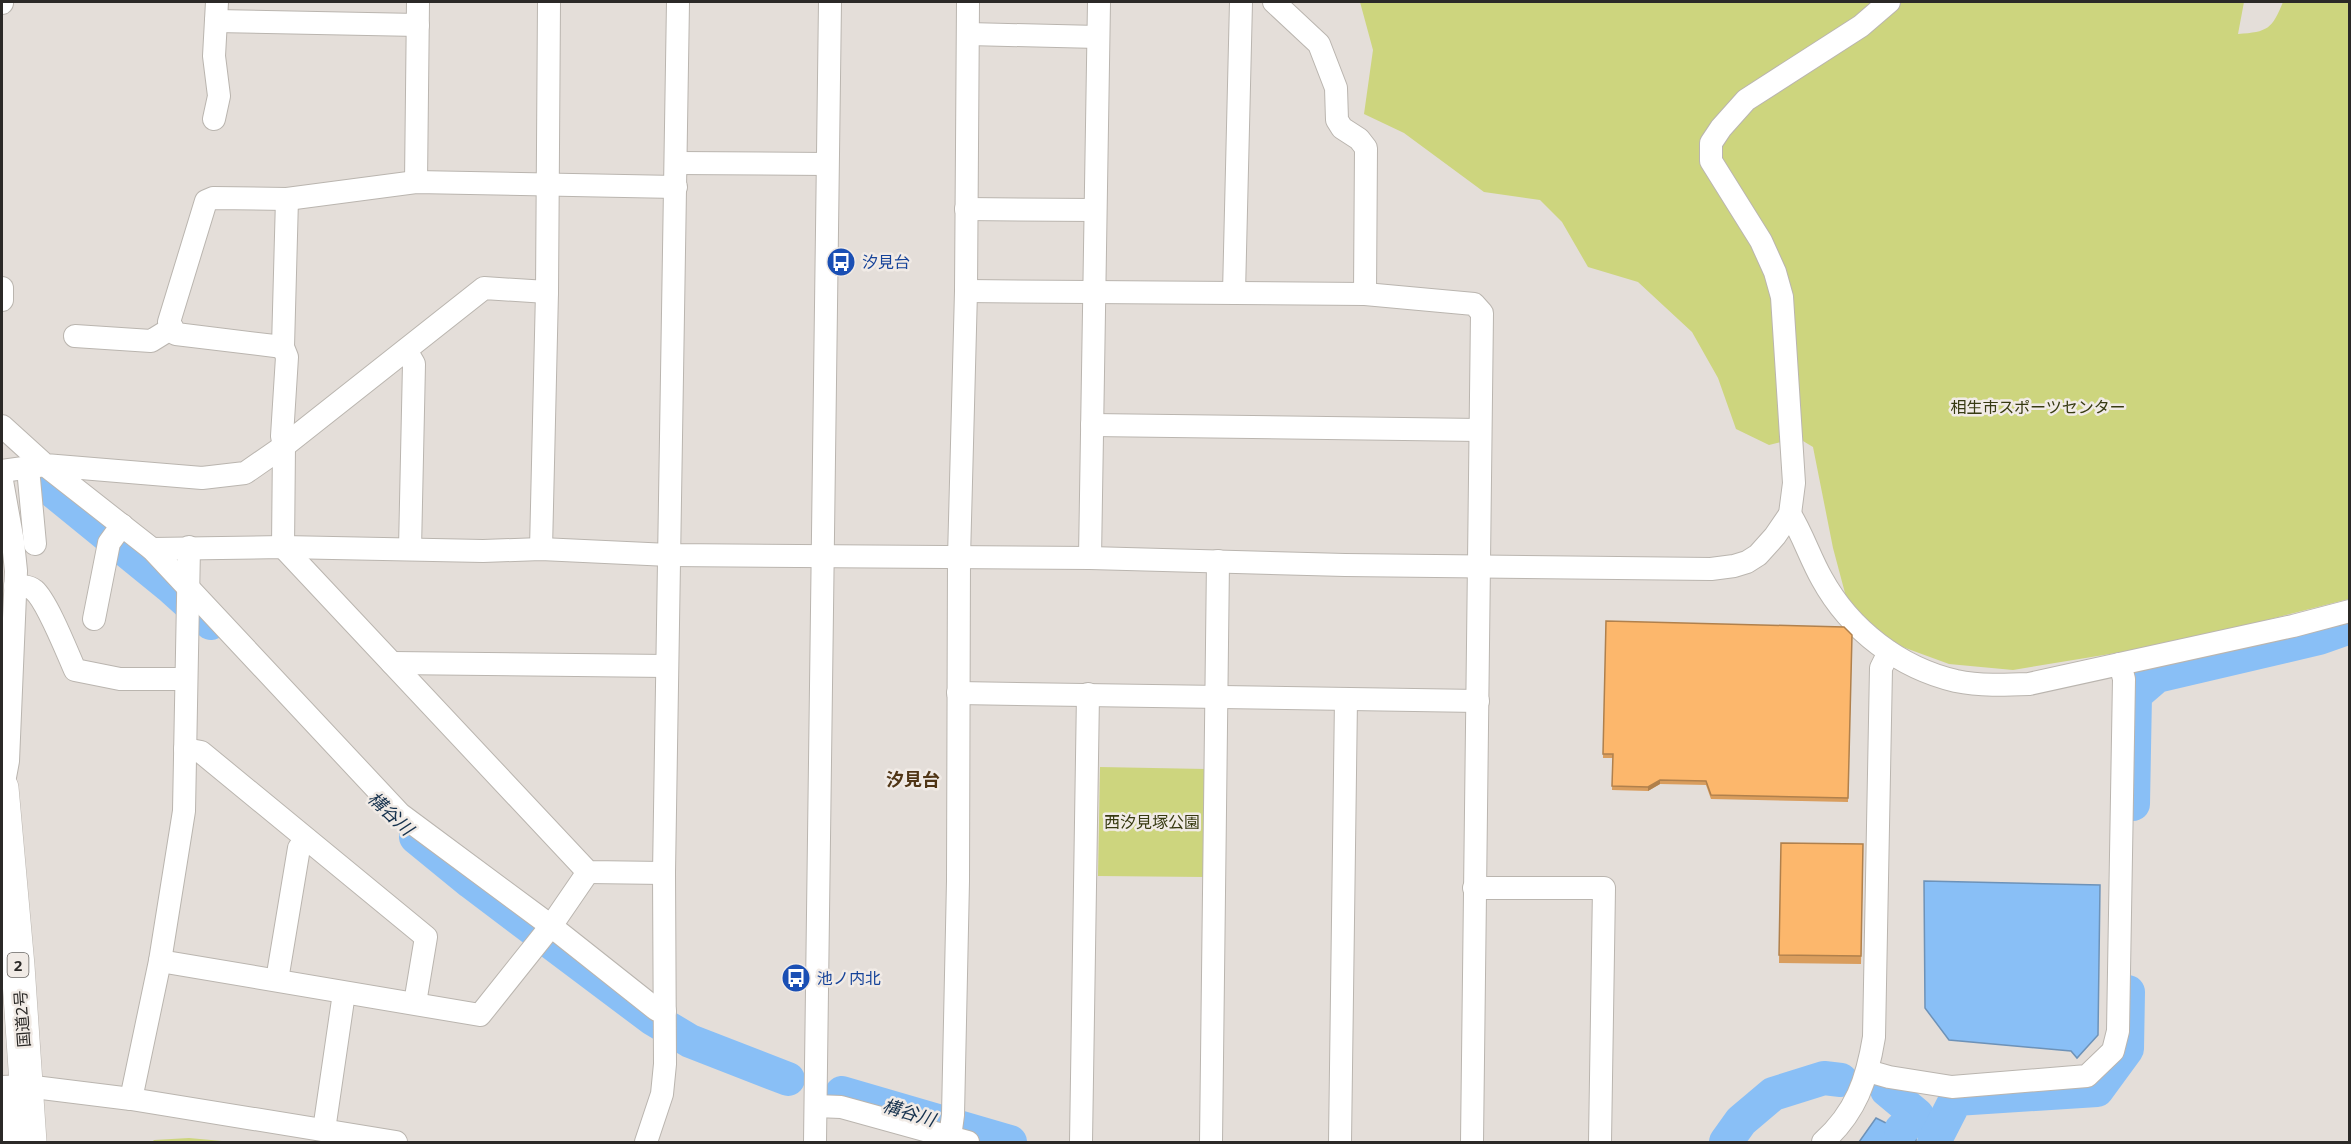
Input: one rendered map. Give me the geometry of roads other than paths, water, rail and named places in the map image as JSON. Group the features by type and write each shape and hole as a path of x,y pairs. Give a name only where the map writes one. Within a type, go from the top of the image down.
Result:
{"highway":[{"name":"国道2号","path":"2,788 18,966 10,1092 3,1143"},
{"name":"国道2号","path":"10,1092 30,1143"}],"street":[{"path":"416,182 418,2"},
{"path":"541,549 547,292 549,2"},
{"path":"646,1143 662,1094 665,1023 664,873 678,2"},
{"path":"815,1143 830,2"},
{"path":"816,1106 841,1107 955,1132 959,558 966,291 968,2"},
{"path":"1090,558 1099,2"},
{"path":"1234,293 1241,2"},
{"path":"1274,2 1319,44 1336,88 1337,120 1341,128 1359,139 1366,148 1365,294"},
{"path":"2,426 36,466 116,533 152,549 283,547 483,551 541,549 669,555 1090,558 1345,565 1711,569 1734,566 1758,555 1775,536 1790,514 1794,483 1782,297 1775,272 1761,241 1711,161 1711,143 1746,100 1861,26 1888,2"},
{"path":"214,119 219,96 214,56 217,11 418,25"},
{"path":"968,34 1098,37"},
{"path":"676,164 827,164"},
{"path":"283,347 176,334 172,328 169,322 206,201 213,198 287,199 416,182 676,187"},
{"path":"287,199 283,347 287,357 282,436 284,446 283,547 588,872 664,873"},
{"path":"966,209 1095,210"},
{"path":"2,288 2,300"},
{"path":"2,471 36,466 202,478 245,473 284,446 484,288 547,292"},
{"path":"966,291 1365,294 1473,304 1482,313 1472,1143"},
{"path":"75,336 152,341 172,328"},
{"path":"406,350 414,364 410,549"},
{"path":"1092,425 1480,430"},
{"path":"35,544 36,466"},
{"path":"2,481 13,543 15,586 8,761 2,793"},
{"path":"1790,514 1800,530 1821,579 1838,604 1859,628 1889,652 1914,667 1957,681 1992,685 2029,684 2293,626 2349,610"},
{"path":"94,619 116,533"},
{"path":"131,1099 160,961 184,811 189,547"},
{"path":"152,549 189,598 400,814 545,933 657,1010 665,1023"},
{"path":"1211,1143 1218,561"},
{"path":"15,586 30,587 35,591 53,620 75,670 120,679 186,679"},
{"path":"1822,1143 1836,1130 1854,1105 1868,1071 1874,1037 1881,668 1889,652"},
{"path":"392,663 667,666"},
{"path":"1868,1071 1889,1077 1952,1087 1997,1084 2087,1076 2113,1051 2118,1031 2124,691 2120,664"},
{"path":"958,693 1478,701"},
{"path":"1081,1143 1088,694"},
{"path":"1340,1143 1346,699"},
{"path":"184,749 201,752 426,937 415,1003"},
{"path":"277,980 299,848 306,839"},
{"path":"160,961 480,1015 545,933 588,872"},
{"path":"1474,888 1604,888 1599,1143"},
{"path":"324,1130 344,993"},
{"path":"10,1092 131,1099 396,1143"}],"water":[{"path":"1924,881 2100,885 2098,1035 2077,1058 2071,1051 1949,1040 1925,1008"},
{"path":"1876,1118 1916,1138 1916,1142 1859,1142"}],"waterway":[{"name":"構谷川","path":"42,482 171,587 211,623"},
{"path":"2133,804 2135,695 2157,676 2319,638 2350,627"},
{"name":"構谷川","path":"416,837 471,882 653,1019 690,1041 788,1079"},
{"path":"1934,1142 1956,1099 2097,1090 2127,1049 2128,992"},
{"name":"構谷川","path":"1726,1142 1741,1121 1773,1094 1824,1078 1841,1080"},
{"name":"構谷川","path":"1887,1090 1917,1115 1901,1130"},
{"name":"構谷川","path":"842,1093 1010,1142"}],"place":[{"name":"汐見台","path":"841,262"},
{"name":"池ノ内北","path":"796,978"}],"district":[{"name":"汐見台","path":"913,779"}],"park label":[{"name":"相生市スポーツセンター","path":"2038,407"},
{"name":"西汐見塚公園","path":"1152,822"}]}
